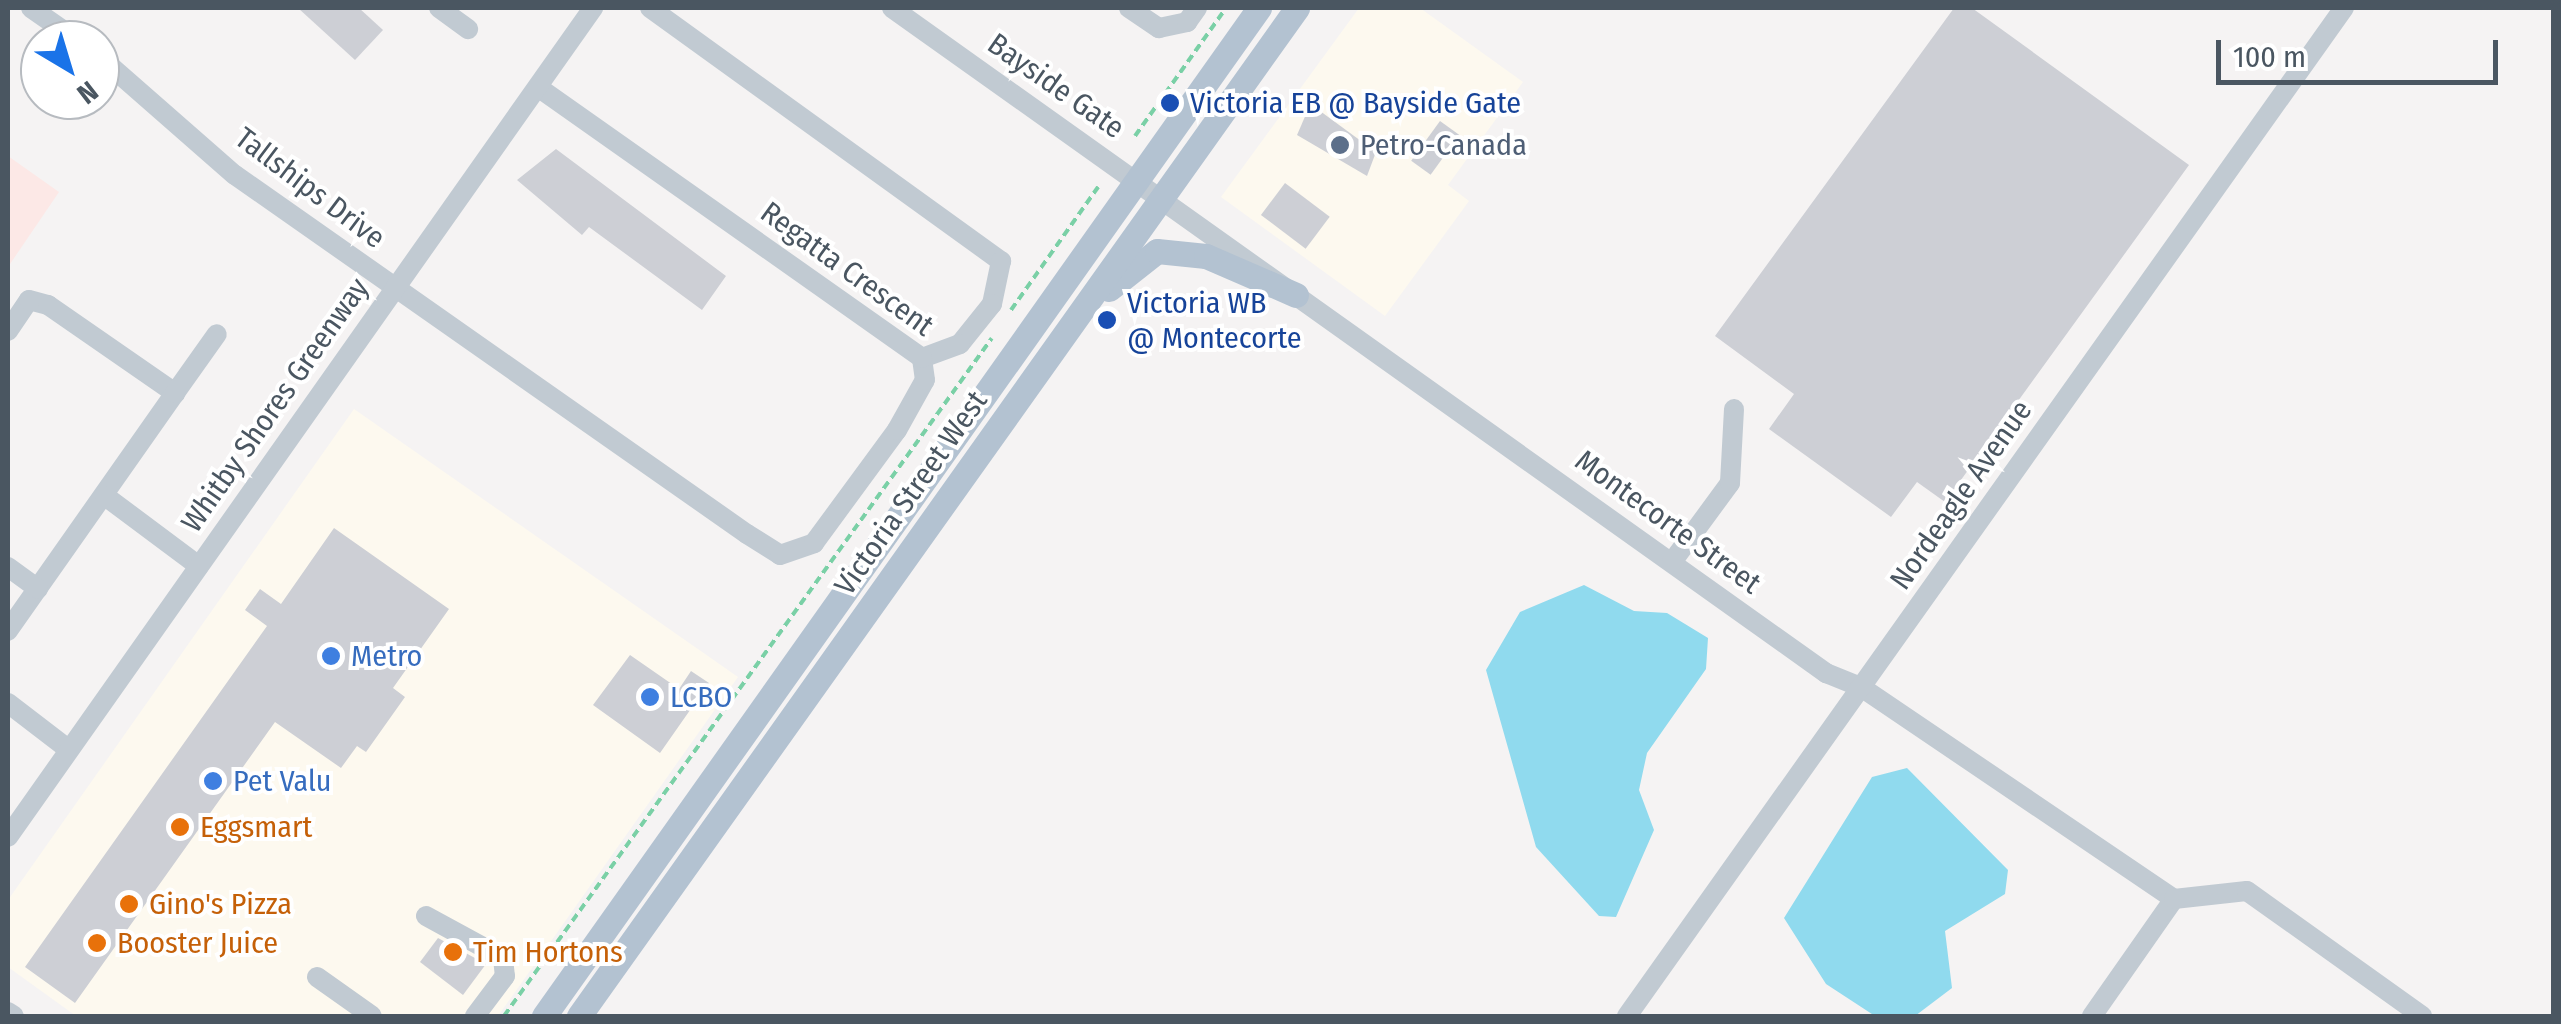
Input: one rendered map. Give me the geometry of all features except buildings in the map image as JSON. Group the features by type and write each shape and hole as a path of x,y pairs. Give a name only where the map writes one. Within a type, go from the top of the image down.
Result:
{"main road":[{"name":"Victoria Street West","path":"544,1016 1258,8"},
{"name":"Victoria Street West","path":"579,1016 1297,8"},
{"path":"1048,355 1127,269 1157,251 1206,256 1296,295"}],"street":[{"path":"439,8 468,29"},
{"name":"Whitby Shores Greenway","path":"8,837 592,8"},
{"path":"650,8 1001,261 992,304 960,344 942,358 922,358"},
{"name":"Bayside Gate","path":"892,8 1135,180"},
{"path":"1129,8 1159,28 1187,22 1197,8"},
{"name":"Nordeagle Avenue","path":"1627,1016 2344,8"},
{"name":"Tallships Drive","path":"120,75 234,175 394,288"},
{"name":"Regatta Crescent","path":"394,288 780,555 814,543 897,430 925,380 922,358 538,86"},
{"name":"Montecorte Street","path":"1135,180 1826,673 1861,687 2174,899"},
{"path":"8,331 29,300 48,305 175,393"},
{"path":"8,632 217,334"},
{"path":"1672,562 1730,483 1734,409"},
{"path":"105,496 200,566"},
{"path":"8,567 38,588"},
{"path":"8,704 68,749"},
{"path":"2092,1016 2174,899 2247,891 2422,1016"},
{"path":"426,916 503,958 504,976 475,1016"},
{"path":"317,977 372,1016"},
{"path":"8,1012 14,1016"}],"path":[{"path":"1135,136 1226,8"},
{"path":"1005,320 1098,186"},
{"path":"504,1016 994,334"}],"shaded area":[{"path":"1359,8 1420,8 1523,82 1448,185 1469,201 1385,316 1221,197"},
{"path":"8,156 59,192 8,267"},
{"path":"354,409 738,677 498,1016 76,1016 8,967 8,900"}],"water":[{"path":"1584,585 1634,611 1667,613 1708,638 1706,669 1647,753 1639,790 1654,830 1616,917 1599,916 1536,847 1486,670 1520,612"},
{"path":"1907,768 2008,870 2005,894 1945,931 1952,988 1915,1016 1875,1016 1826,984 1784,918 1872,777"}],"place":[{"name":"Victoria EB @ Bayside Gate","path":"1170,103"},
{"name":"Petro-Canada","path":"1340,145"},
{"name":"Victoria WB @ Montecorte","path":"1107,320"},
{"name":"Metro","path":"331,656"},
{"name":"LCBO","path":"650,697"},
{"name":"Pet Valu","path":"213,781"},
{"name":"Eggsmart","path":"180,827"},
{"name":"Gino's Pizza","path":"129,904"},
{"name":"Booster Juice","path":"97,943"},
{"name":"Tim Hortons","path":"453,952"}]}
